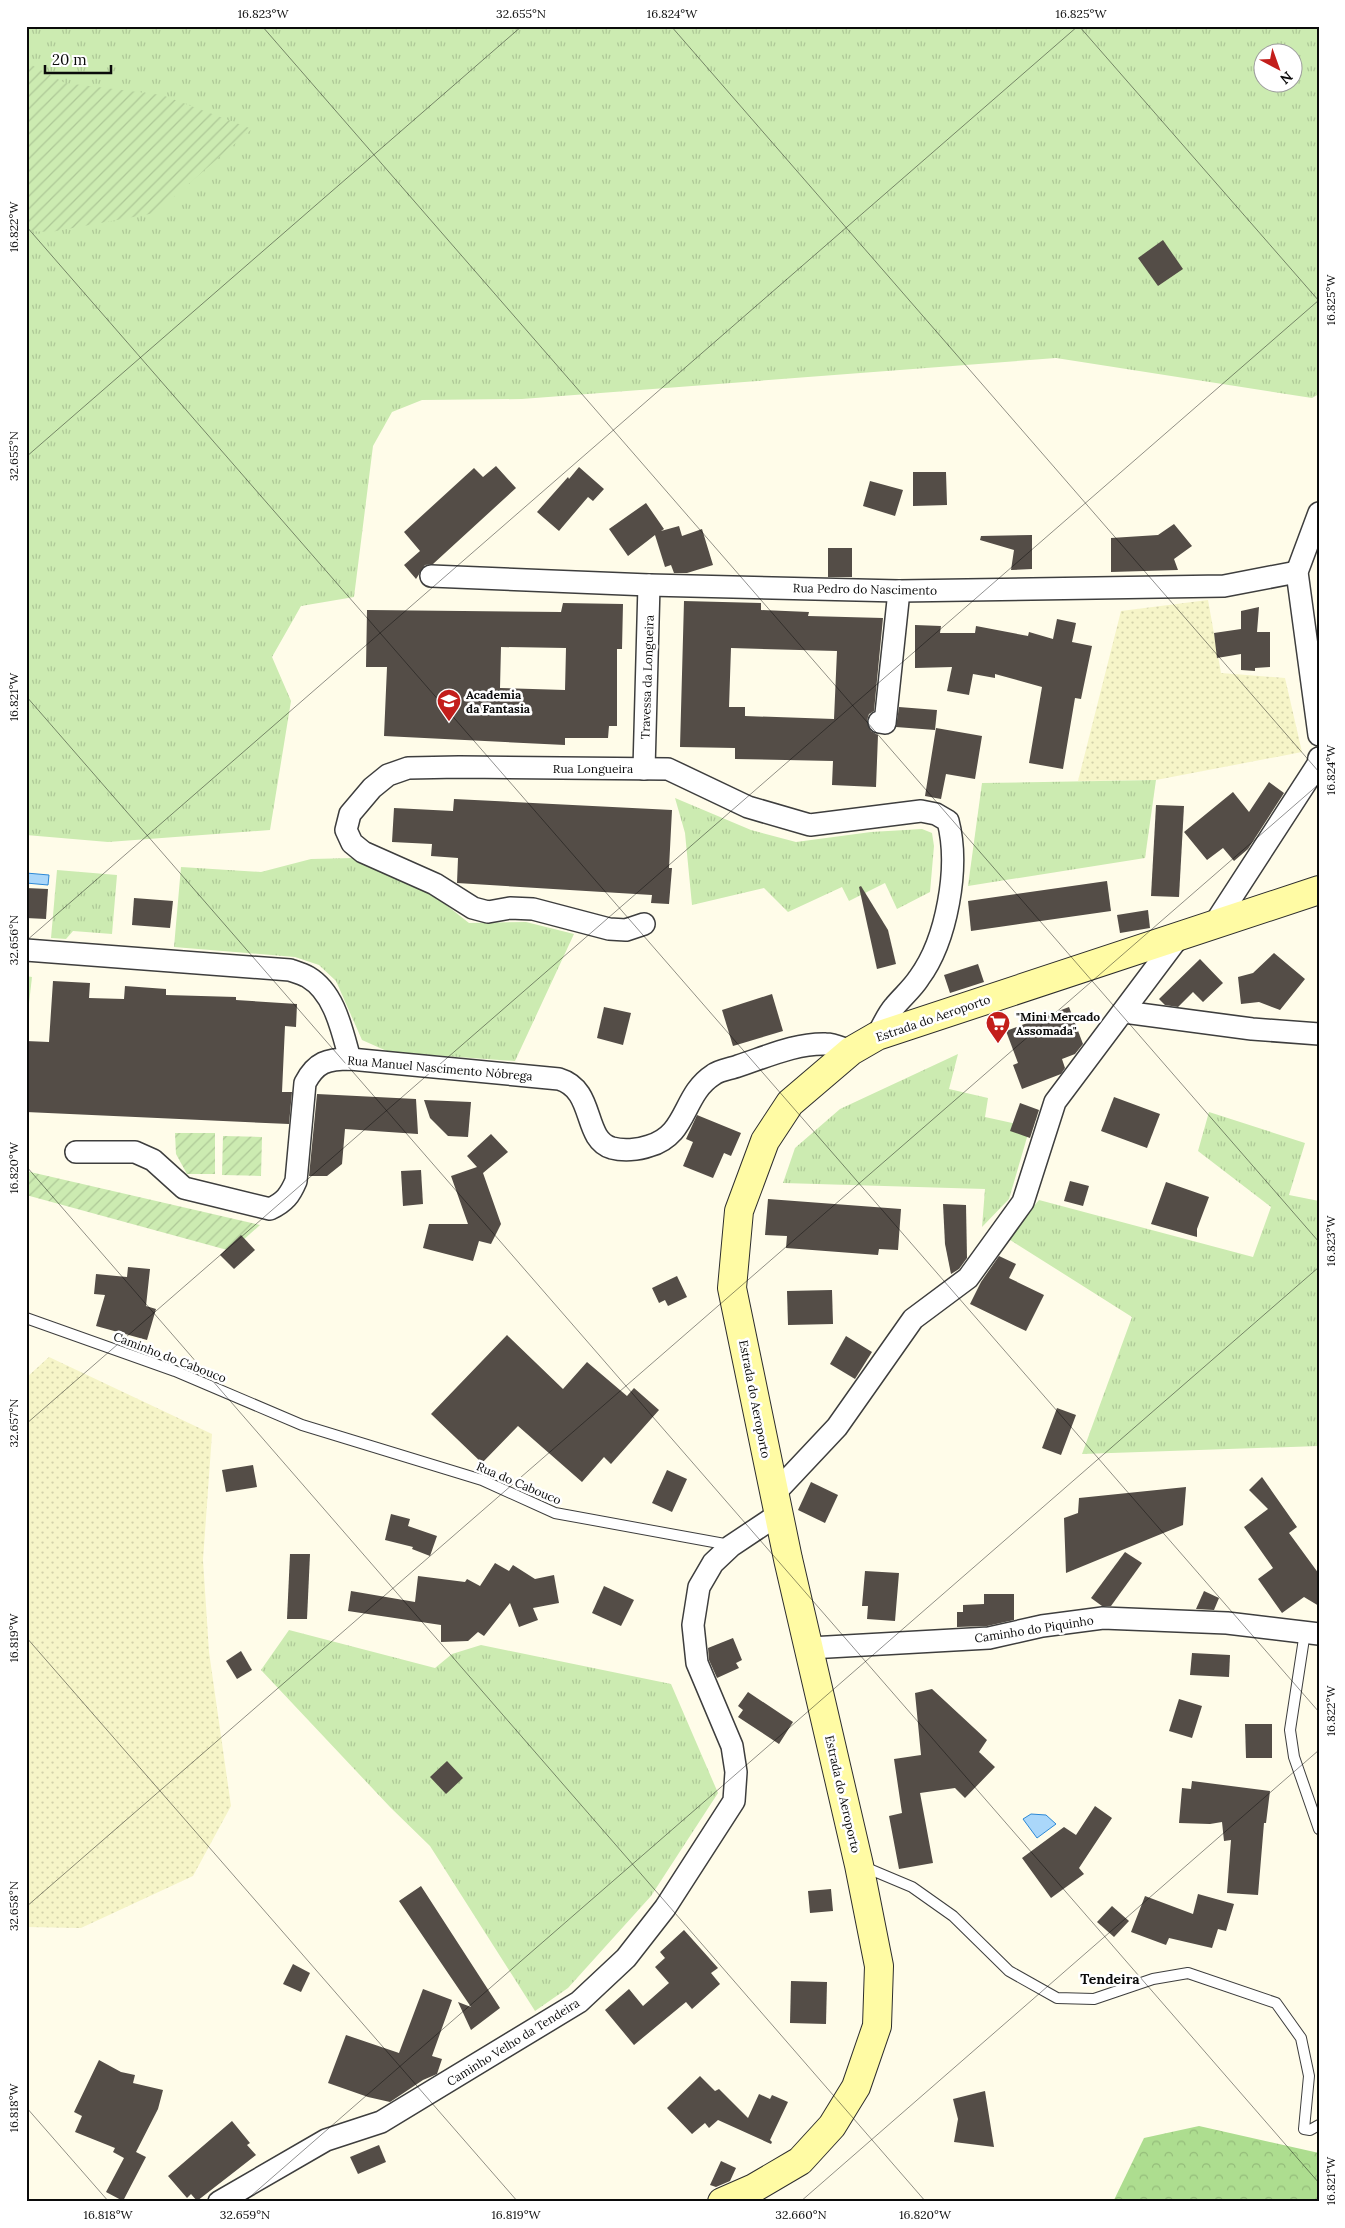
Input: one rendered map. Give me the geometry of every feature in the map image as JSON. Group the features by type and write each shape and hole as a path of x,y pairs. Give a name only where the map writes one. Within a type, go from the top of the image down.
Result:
{"main road":[{"name":"Estrada do Aeroporto","path":"722,2202 754,2188 800,2161 832,2126 856,2087 877,2026 879,1966 859,1865 788,1559 732,1288 739,1211 765,1141 790,1103 852,1051 876,1036 1319,890"}],"street":[{"path":"1318,728 1297,572 1319,513"},
{"name":"Rua Pedro do Nascimento","path":"431,576 649,585 900,590 1224,586 1297,572"},
{"name":"Travessa da Longueira","path":"644,769 649,585"},
{"path":"879,722 885,723 900,590"},
{"path":"1213,926 1318,764 1319,758"},
{"name":"Rua Longueira","path":"644,924 626,930 609,929 533,909 510,908 488,912 473,908 435,884 363,852 352,843 346,830 350,814 372,788 388,775 408,768 668,769 748,807 810,825 921,811 936,814 948,821 952,838 947,912 938,946 919,978 892,1008 876,1036"},
{"name":"Caminho Velho da Tendeira","path":"219,2202 326,2140 381,2122 579,2002 626,1958 665,1908 734,1801 736,1772 732,1746 697,1663 693,1625 699,1586 713,1563 777,1504 836,1427 913,1319 968,1278 1023,1202 1054,1102 1124,1012 1178,938"},
{"path":"26,950 290,970 307,976 319,986 336,1012 350,1059"},
{"path":"1124,1012 1252,1029 1319,1034"},
{"name":"Rua Manuel Nascimento Nóbrega","path":"76,1152 134,1152 154,1160 184,1188 270,1208 282,1203 291,1194 296,1181 305,1083 312,1071 323,1062 350,1059 560,1079 570,1082 579,1092 586,1105 590,1124 606,1145 613,1148 640,1149 661,1143 669,1138 679,1124 693,1095 713,1075 792,1048 827,1044 852,1051"},
{"name":"Caminho do Piquinho","path":"810,1648 989,1638 1042,1626 1103,1618 1227,1623 1312,1633"}],"lane":[{"name":"Caminho do Cabouco","path":"26,1318 175,1371 302,1425"},
{"name":"Rua do Cabouco","path":"302,1425 482,1480 555,1513 731,1546"},
{"path":"1312,1633 1290,1730 1294,1757 1319,1829"},
{"path":"859,1865 912,1887 953,1916 1010,1971 1057,1998 1094,1999 1153,1979 1188,1974 1276,2003 1301,2038 1309,2076 1304,2129 1310,2130 1319,2125"}],"green space":[{"path":"26,26 1319,26 1319,394 1312,398 1056,358 522,399 422,400 392,412 373,446 354,597 301,606 272,657 291,701 270,830 108,842 26,835"},
{"path":"26,62 65,83 162,95 252,129 155,213 51,232 26,231"},
{"path":"1208,600 1221,673 1285,678 1302,752 1156,780 1078,781 1121,611"},
{"path":"1156,780 1145,858 968,886 982,783"},
{"path":"675,798 751,830 796,842 871,832 922,829 932,833 934,846 930,892 897,909 885,883 849,901 842,887 788,912 764,888 692,905 685,833"},
{"path":"353,858 422,886 469,923 526,922 574,934 515,1061 389,1052 362,1040 336,981 319,965 295,957 174,947 181,867 261,872 311,859"},
{"path":"57,870 117,875 112,934 73,931 66,939 51,938"},
{"path":"26,976 32,977 27,1021 26,1021"},
{"path":"958,1054 949,1089 988,1098 985,1117 1030,1127 1009,1199 982,1227 985,1189 783,1183 795,1148 840,1109"},
{"path":"1209,1112 1305,1143 1289,1195 1319,1201 1319,1446 1082,1454 1132,1317 1007,1238 1039,1200 1253,1257 1271,1207 1198,1151"},
{"path":"175,1133 215,1133 215,1174 187,1174 176,1154"},
{"path":"223,1136 262,1137 261,1176 222,1175"},
{"path":"26,1171 260,1225 231,1251 26,1195"},
{"path":"49,1357 212,1434 203,1560 209,1652 231,1806 193,1876 81,1928 26,1927 26,1378"},
{"path":"289,1630 435,1668 452,1654 481,1645 671,1684 718,1793 651,1896 568,1988 535,2011 430,1846 390,1807 261,1670"},
{"path":"1199,2126 1319,2153 1319,2202 1113,2202 1144,2138"}],"water":[{"path":"26,873 49,875 48,885 26,883"},
{"path":"1031,1814 1046,1815 1056,1824 1037,1838 1023,1819"}],"building":[{"path":"1163,240 1183,269 1158,286 1138,258"},
{"path":"496,466 516,488 433,564 425,565 416,579 404,565 420,551 404,532 474,468 483,477"},
{"path":"579,467 604,489 593,501 588,497 559,531 537,512"},
{"path":"913,472 946,472 947,505 913,506"},
{"path":"870,481 903,490 895,516 863,506"},
{"path":"646,503 664,529 661,531 679,526 682,536 702,529 713,565 687,573 674,573 671,565 665,567 655,535 628,556 609,529"},
{"path":"1174,524 1192,546 1174,559 1178,570 1111,572 1111,538 1158,535"},
{"path":"1032,535 1032,569 1011,570 1014,550 980,540 981,536"},
{"path":"828,548 852,548 852,577 828,577"},
{"path":"684,601 761,603 761,610 809,612 808,616 883,618 874,711 869,714 867,720 871,731 878,735 876,787 832,785 833,761 735,759 735,748 680,747","holes":["731,648 837,651 834,719 745,716 745,707 729,707"]},
{"path":"563,603 623,604 622,649 617,649 617,726 609,726 608,738 565,738 565,745 384,736 387,667 366,667 367,610 561,612","holes":["501,647 566,648 565,690 500,688"]},
{"path":"1259,607 1257,632 1270,632 1270,667 1255,668 1255,671 1241,670 1241,654 1217,658 1214,633 1241,629 1241,611"},
{"path":"1057,619 1076,623 1072,642 1092,646 1081,699 1075,698 1063,769 1029,763 1042,687 995,674 995,678 973,674 969,695 947,691 952,667 915,668 915,625 941,626 940,633 975,633 976,626 1028,636 1029,632 1053,639"},
{"path":"899,707 937,710 935,730 896,727"},
{"path":"936,728 982,736 975,779 946,774 941,799 925,796"},
{"path":"1269,782 1284,793 1248,849 1234,861 1223,848 1207,860 1184,832 1233,792 1249,812"},
{"path":"454,799 672,810 669,868 672,868 669,904 651,903 652,895 457,883 458,858 431,856 432,844 392,842 394,808 453,811"},
{"path":"1156,805 1184,806 1179,897 1151,896"},
{"path":"1107,881 1111,911 971,931 968,901"},
{"path":"861,886 888,930 896,964 877,969 859,887"},
{"path":"26,888 48,889 46,919 26,918"},
{"path":"134,898 173,901 170,928 132,925"},
{"path":"1148,910 1150,928 1120,933 1117,915"},
{"path":"1274,953 1305,979 1280,1010 1259,1002 1241,1004 1238,977 1253,973"},
{"path":"1200,959 1223,983 1203,1002 1193,992 1178,1007 1165,1005 1159,999"},
{"path":"978,964 984,982 950,993 944,975"},
{"path":"53,981 90,983 89,998 124,999 125,986 166,989 166,995 236,997 236,1000 297,1004 296,1027 285,1026 282,1092 292,1092 289,1124 26,1112 26,1041 49,1042"},
{"path":"772,994 783,1031 733,1046 722,1010"},
{"path":"604,1007 631,1013 623,1045 597,1038"},
{"path":"1069,1007 1083,1044 1075,1054 1062,1059 1065,1068 1061,1074 1022,1089 1013,1065 1018,1063 1006,1031"},
{"path":"317,1094 416,1099 418,1134 345,1129 342,1164 327,1176 309,1176"},
{"path":"1114,1097 1160,1114 1147,1148 1101,1131"},
{"path":"424,1100 471,1102 468,1137 448,1136 430,1118"},
{"path":"1020,1103 1039,1110 1030,1138 1010,1131"},
{"path":"697,1115 741,1133 731,1156 724,1153 713,1178 683,1166 693,1142 686,1139"},
{"path":"491,1134 508,1152 483,1173 501,1224 491,1244 479,1241 473,1261 423,1248 429,1224 468,1224 451,1176 477,1167 467,1156"},
{"path":"421,1170 423,1204 403,1206 401,1171"},
{"path":"1070,1181 1089,1186 1083,1206 1064,1201"},
{"path":"1166,1182 1209,1197 1197,1229 1197,1237 1151,1224"},
{"path":"768,1199 901,1209 898,1250 879,1249 878,1255 786,1248 787,1236 765,1235"},
{"path":"943,1204 966,1205 967,1258 959,1269 951,1274 945,1244"},
{"path":"241,1235 255,1250 234,1269 220,1255"},
{"path":"999,1256 1016,1264 1009,1278 1044,1295 1026,1331 970,1304 981,1282"},
{"path":"128,1267 150,1269 146,1306 156,1309 147,1340 96,1326 105,1295 94,1294 96,1274 127,1277"},
{"path":"677,1276 687,1297 668,1306 665,1300 659,1303 652,1288"},
{"path":"832,1290 833,1324 788,1325 787,1291"},
{"path":"507,1335 563,1389 587,1362 627,1396 634,1388 659,1410 611,1464 604,1457 582,1482 518,1426 482,1463 431,1414"},
{"path":"846,1336 872,1352 855,1379 830,1364"},
{"path":"1057,1408 1076,1415 1061,1455 1042,1448"},
{"path":"253,1465 257,1487 226,1492 222,1470"},
{"path":"667,1470 687,1479 672,1512 652,1503"},
{"path":"1262,1477 1297,1527 1289,1533 1319,1574 1319,1606 1304,1597 1282,1613 1258,1579 1273,1568 1244,1527 1268,1509 1249,1490"},
{"path":"811,1482 838,1495 825,1523 798,1510"},
{"path":"1186,1487 1183,1525 1066,1573 1064,1518 1078,1513 1079,1498"},
{"path":"391,1514 410,1519 408,1526 437,1536 430,1556 412,1549 413,1547 385,1540"},
{"path":"1125,1552 1142,1563 1111,1606 1102,1606 1091,1598"},
{"path":"290,1554 310,1554 307,1619 287,1619"},
{"path":"495,1563 509,1571 513,1565 535,1579 554,1575 559,1603 533,1608 538,1620 519,1627 510,1603 484,1636 478,1632 468,1641 441,1642 441,1625 348,1611 351,1591 415,1602 418,1576 465,1582 467,1579 480,1586"},
{"path":"865,1571 899,1573 895,1621 867,1619 868,1606 862,1606"},
{"path":"604,1586 634,1600 621,1626 592,1613"},
{"path":"1204,1591 1219,1598 1214,1610 1196,1609"},
{"path":"984,1594 1014,1594 1014,1620 987,1626 957,1627 957,1612 963,1612 963,1605 984,1604"},
{"path":"733,1638 742,1660 736,1663 739,1668 717,1678 709,1660 708,1648"},
{"path":"241,1651 252,1670 237,1679 226,1661"},
{"path":"1192,1653 1230,1655 1229,1677 1190,1675"},
{"path":"932,1689 987,1740 979,1752 995,1767 965,1798 955,1788 920,1793 933,1863 899,1869 889,1816 902,1813 894,1759 921,1755 915,1693"},
{"path":"748,1692 793,1722 779,1744 738,1717 743,1710 738,1706"},
{"path":"1179,1699 1202,1706 1192,1738 1169,1731"},
{"path":"1245,1724 1272,1724 1272,1758 1246,1758"},
{"path":"447,1761 463,1778 446,1794 430,1777"},
{"path":"1192,1781 1270,1791 1266,1823 1264,1823 1258,1895 1227,1893 1231,1840 1224,1841 1222,1822 1210,1824 1179,1823 1182,1788 1191,1789"},
{"path":"1095,1806 1112,1818 1079,1868 1084,1874 1051,1898 1022,1858 1064,1827 1076,1835"},
{"path":"421,1886 500,2008 471,2030 458,2002 471,2007 399,1901"},
{"path":"831,1889 833,1911 810,1913 808,1891"},
{"path":"1198,1894 1234,1904 1226,1931 1218,1929 1212,1948 1169,1938 1166,1945 1131,1932 1145,1896 1193,1914"},
{"path":"1112,1906 1129,1921 1114,1937 1097,1922"},
{"path":"684,1930 718,1968 711,1973 720,1984 692,2009 686,2002 634,2045 605,2010 629,1989 643,2006 669,1983 655,1967 665,1958 660,1952"},
{"path":"293,1964 310,1973 301,1992 283,1984"},
{"path":"791,1981 827,1982 826,2024 790,2023"},
{"path":"423,1989 452,2000 432,2056 442,2059 437,2074 423,2080 390,2102 368,2097 328,2083 346,2035 399,2053"},
{"path":"99,2060 121,2072 135,2075 133,2083 163,2090 158,2109 136,2152 146,2157 123,2201 106,2192 124,2158 113,2152 115,2148 75,2132 82,2116 74,2112"},
{"path":"700,2076 715,2091 719,2089 748,2118 759,2094 770,2099 772,2095 788,2102 770,2140 771,2144 718,2120 709,2128 705,2123 692,2134 667,2108"},
{"path":"985,2091 994,2147 954,2142 958,2119 953,2099"},
{"path":"232,2121 250,2143 247,2145 256,2155 197,2201 191,2194 187,2198 168,2176"},
{"path":"379,2145 386,2162 358,2174 350,2157"},
{"path":"721,2161 736,2168 730,2181 716,2187 710,2185"}],"place":[{"name":"Academia da Fantasia","path":"449,722"},
{"name":"\"Mini Mercado Assomada\"","path":"998,1044"}],"district":[{"name":"Tendeira","path":"1110,1979"}]}
